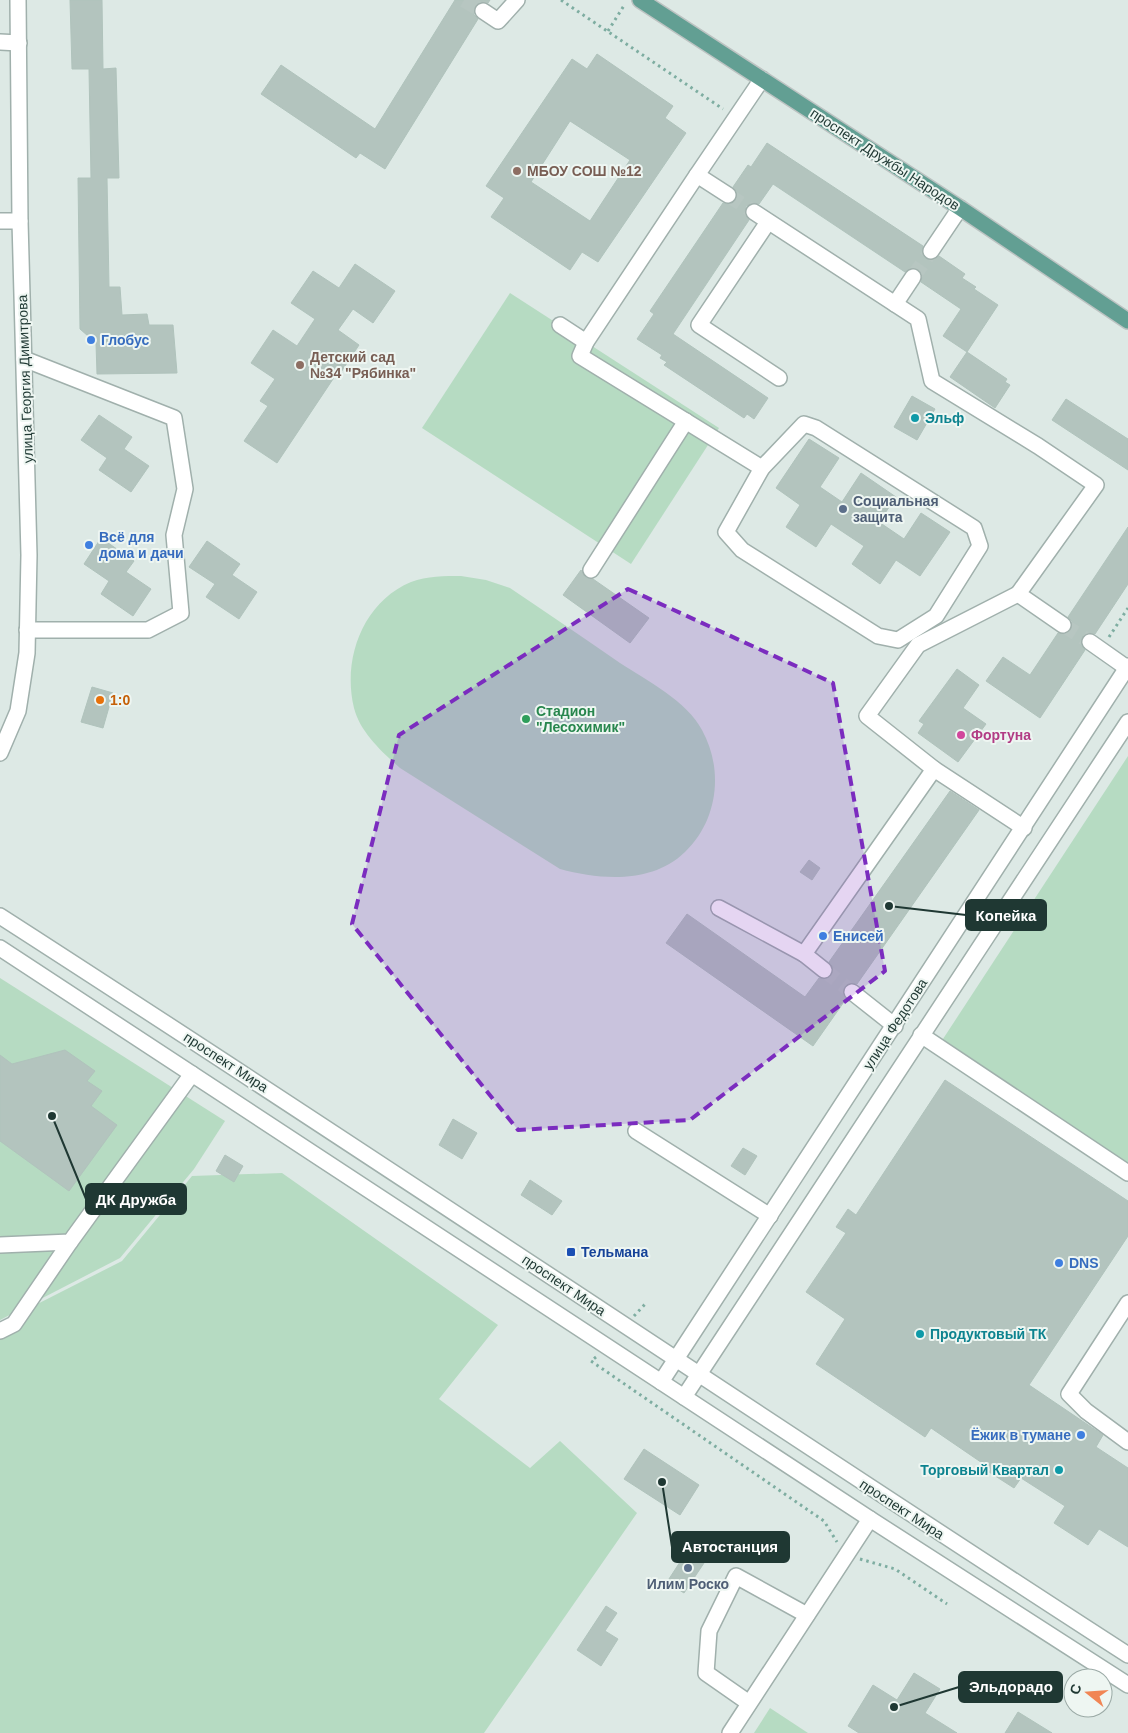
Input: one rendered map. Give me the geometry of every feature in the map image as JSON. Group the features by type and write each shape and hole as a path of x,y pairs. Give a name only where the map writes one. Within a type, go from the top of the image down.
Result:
{"main road":[{"name":"проспект Дружбы Народов","path":"640,0 960,208 1128,321"}],"street":[{"name":"улица Георгия Димитрова","path":"0,753 18,711 27,653 29,555 20,221 18,0"},
{"path":"483,12 498,21 517,0"},
{"path":"0,42 19,43"},
{"path":"762,79 586,342 580,356 762,468"},
{"path":"696,176 728,195"},
{"path":"931,251 960,208"},
{"path":"754,212 918,318 932,381 1038,446 1096,485 1018,594 918,645 867,716 934,769 1024,828"},
{"path":"0,221 20,221"},
{"path":"768,222 699,325 779,378"},
{"path":"895,304 913,277"},
{"path":"560,325 586,342"},
{"path":"24,359 174,418 185,489 174,535 181,613 148,630 27,630"},
{"path":"591,570 686,421"},
{"path":"804,424 816,428 974,528 980,546 936,616 898,640 878,636 742,550 726,532 762,468 804,424"},
{"path":"1018,594 1063,625"},
{"path":"1095,646 1127,667"},
{"name":"улица Федотова","path":"661,1382 1024,828 1127,667"},
{"path":"684,1397 1128,722"},
{"path":"804,954 934,769"},
{"path":"719,908 804,954 824,970"},
{"name":"проспект Мира","path":"0,916 209,1051 624,1326 1128,1655"},
{"name":"проспект Мира","path":"0,948 870,1519 1128,1685"},
{"path":"852,992 894,1026"},
{"path":"922,1035 1128,1173"},
{"path":"0,1331 14,1324 70,1242 192,1074"},
{"path":"636,1131 770,1216"},
{"path":"0,1245 70,1242"},
{"path":"1128,1303 1069,1394 1086,1411 1128,1442"},
{"path":"730,1733 870,1519"},
{"path":"749,1703 706,1673 709,1631 736,1576 807,1615"}],"path":[{"path":"562,0 736,117"},
{"path":"608,31 628,0"},
{"path":"1095,646 1128,608"},
{"path":"624,1326 647,1302"},
{"path":"606,1346 591,1361 824,1521 838,1544 864,1562 895,1568 947,1604"}],"highlighted area":[{"path":"628,589 833,683 885,971 690,1120 518,1130 352,924 399,735"}],"green space":[{"path":"510,293 719,428 631,564 422,428"},
{"name":"Стадион \"Лесохимик\"","path":"461,576 486,580 510,588 665,692 695,719 709,745 715,778 714,794 711,810 705,825 685,852 657,870 626,877 592,875 560,869 400,768 366,733 354,708 351,670 360,634 369,618 380,603 394,591 411,582 430,577"},
{"path":"1128,756 1128,1164 941,1042"},
{"path":"0,978 225,1121 194,1169 120,1258 0,1320"},
{"path":"282,1173 498,1325 439,1399 530,1468 560,1441 637,1513 484,1733 0,1733 0,1323 122,1261 192,1176"},
{"path":"770,1708 808,1733 754,1733"}],"building":[{"path":"70,0 102,0 103,69 116,68 119,178 107,178 109,287 120,287 122,315 147,314 149,325 173,325 177,373 97,374 96,343 80,329 78,178 91,178 89,69 72,69"},
{"path":"455,0 490,0 488,3 479,2 475,6 474,15 478,19 385,169 360,153 356,158 261,94 281,65 375,129"},
{"name":"МБОУ СОШ №12","path":"597,54 673,106 665,118 686,133 598,262 582,252 570,270 491,217 504,198 486,186 572,59 587,69","holes":["570,121 630,160 590,221 531,182"]},
{"path":"767,143 923,246 922,251 925,258 931,260 939,256 965,274 962,278 976,287 974,289 998,305 967,352 943,336 961,309 921,282 922,277 919,270 913,268 905,272 773,184 759,204 754,203 746,206 745,212 749,220 673,334 768,398 754,419 747,414 744,418 664,365 667,362 660,358 662,355 637,339 654,314 650,311 723,203 728,204 736,200 737,195 733,187 748,165 751,167"},
{"name":"Детский сад №34 \"Рябинка\"","path":"355,264 395,291 373,323 353,309 338,330 359,345 337,378 335,376 277,463 244,441 268,406 260,401 275,379 251,363 273,330 297,346 315,319 291,303 313,271 339,288"},
{"path":"967,352 1007,379 1005,382 1010,385 995,408 950,377"},
{"name":"Эльф","path":"912,396 935,409 917,440 894,427"},
{"path":"1066,399 1128,439 1128,470 1052,420"},
{"path":"99,415 132,437 124,449 149,466 131,492 99,470 107,458 81,440"},
{"name":"Социальная защита","path":"809,439 839,458 820,487 842,502 861,473 896,497 879,522 904,539 921,513 950,532 920,576 896,560 880,584 852,564 864,546 831,524 816,547 786,527 800,505 776,488"},
{"path":"1128,527 1128,584 1095,634 1087,633 1082,637 1081,645 1085,650 1040,718 986,681 1003,657 1030,675 1058,633 1067,634 1071,630 1072,621 1068,617"},
{"path":"101,538 134,561 126,572 151,589 133,616 101,594 109,581 84,564"},
{"path":"207,541 240,564 232,575 257,592 239,619 206,597 215,584 189,567"},
{"path":"581,570 586,578 593,579 649,618 630,643 563,595"},
{"path":"957,669 979,685 963,708 986,724 958,762 918,733 924,724 919,721"},
{"path":"92,687 113,693 103,728 81,722"},
{"path":"950,791 979,810 857,984 849,983 844,987 843,995 846,999 813,1046 666,943 687,914 805,997 819,978 827,979 832,975 833,967 829,962"},
{"path":"809,860 820,868 812,880 800,872"},
{"path":"65,1050 95,1071 87,1081 102,1091 91,1106 117,1125 69,1191 0,1141 0,1055 12,1064"},
{"path":"945,1080 1128,1201 1128,1236 1029,1385 1103,1435 1096,1447 1128,1468 1128,1547 1099,1529 1088,1545 1054,1523 1065,1506 1021,1478 1014,1488 989,1472 991,1469 931,1428 925,1437 816,1364 845,1319 806,1292 846,1233 836,1227 848,1209 856,1215"},
{"path":"453,1119 477,1133 462,1159 439,1145"},
{"path":"743,1148 757,1156 745,1175 731,1166"},
{"path":"225,1155 243,1166 234,1182 216,1171"},
{"path":"530,1180 562,1201 552,1215 521,1195"},
{"path":"644,1449 699,1485 680,1515 624,1479"},
{"name":"Илим Роско","path":"693,1542 710,1554 684,1593 667,1582"},
{"path":"606,1606 617,1613 605,1631 618,1639 601,1666 577,1650"},
{"path":"914,1673 940,1689 925,1713 957,1733 859,1733 848,1726 873,1685 897,1700"},
{"path":"1018,1712 1052,1733 1005,1733"}],"tunnel":[{"path":"464,0 483,11"},
{"path":"728,195 754,212"},
{"path":"913,277 931,251"},
{"path":"1063,625 1090,642"},
{"path":"824,970 852,992"}],"place":[{"name":"МБОУ СОШ №12","path":"517,171"},
{"name":"Глобус","path":"91,340"},
{"name":"Детский сад №34 \"Рябинка\"","path":"300,365"},
{"name":"Эльф","path":"915,418"},
{"name":"Социальная защита","path":"843,509"},
{"name":"Всё для дома и дачи","path":"89,545"},
{"name":"1:0","path":"100,700"},
{"name":"Стадион \"Лесохимик\"","path":"526,719"},
{"name":"Фортуна","path":"961,735"},
{"name":"Копейка","path":"889,906"},
{"name":"Енисей","path":"823,936"},
{"name":"ДК Дружба","path":"52,1116"},
{"name":"Тельмана","path":"571,1252"},
{"name":"DNS","path":"1059,1263"},
{"name":"Продуктовый ТК","path":"920,1334"},
{"name":"Ёжик в тумане","path":"1081,1435"},
{"name":"Торговый Квартал","path":"1059,1470"},
{"name":"Автостанция","path":"662,1482"},
{"name":"Илим Роско","path":"688,1568"},
{"name":"Эльдорадо","path":"894,1707"}]}
